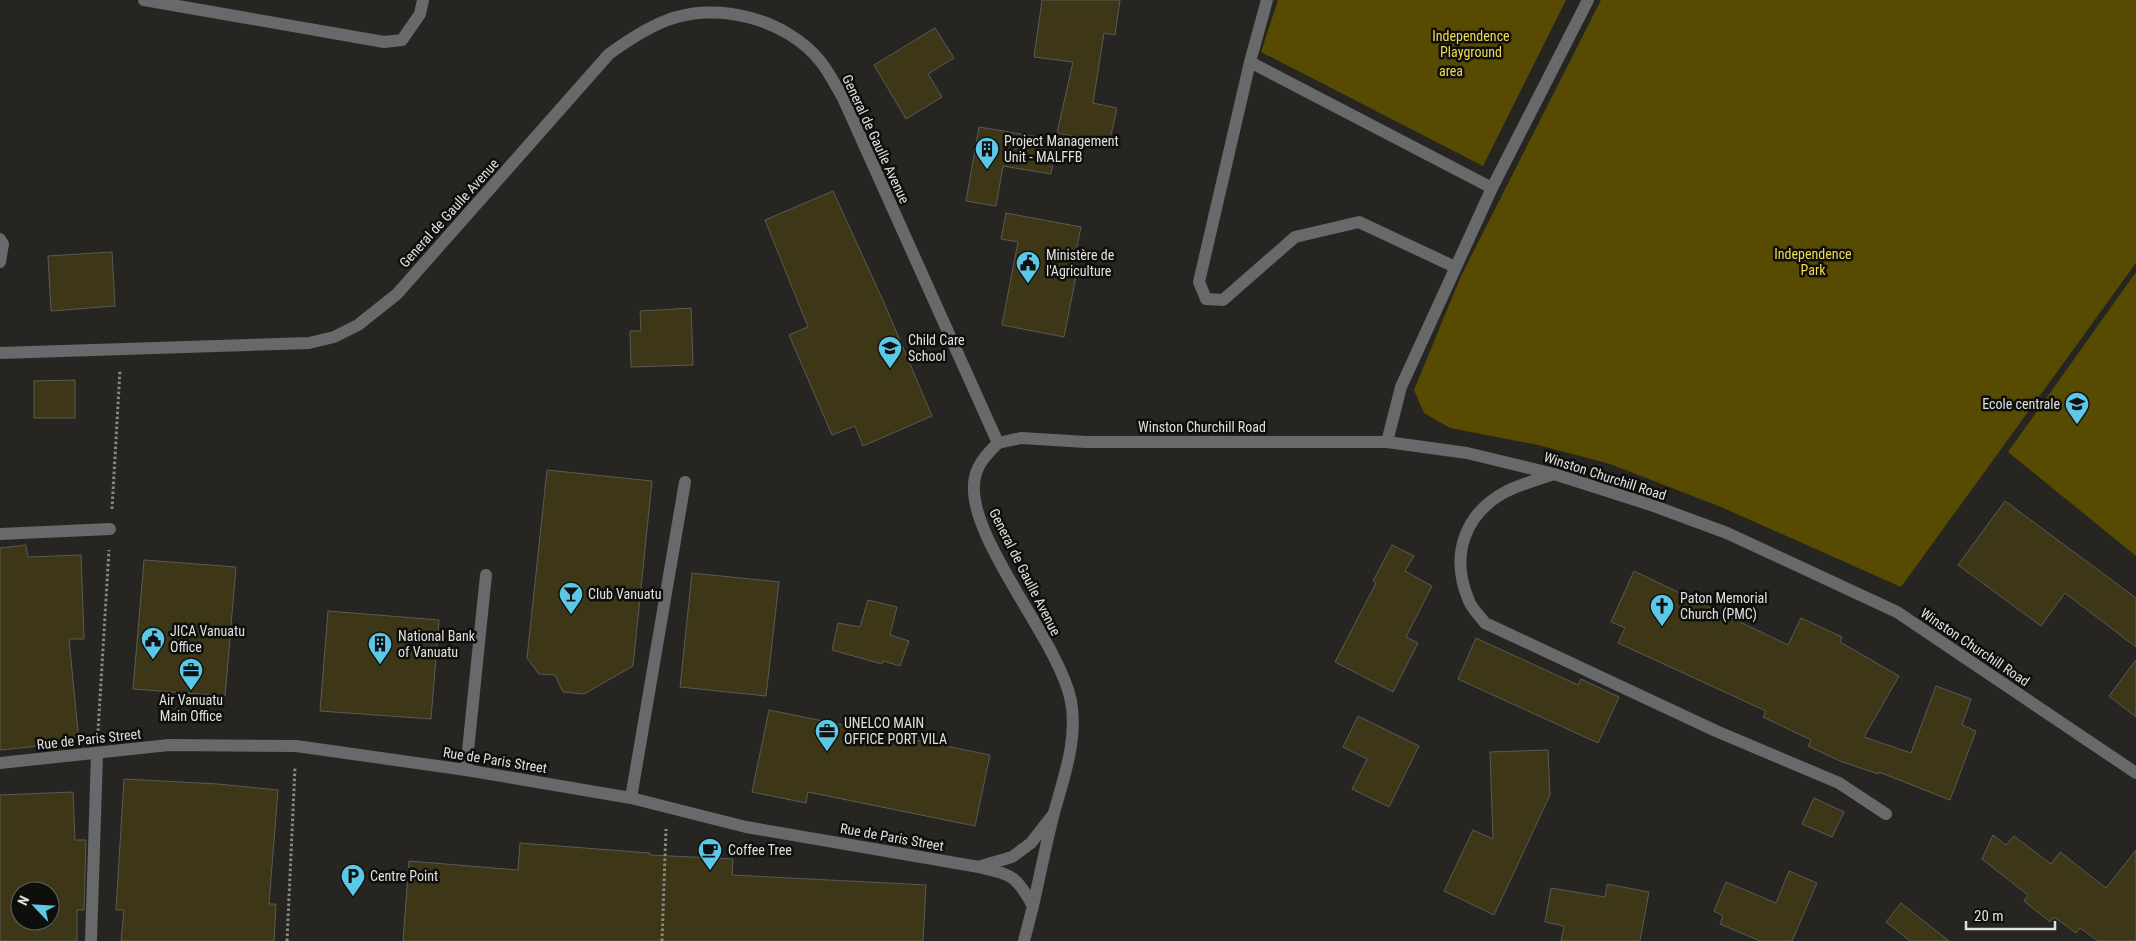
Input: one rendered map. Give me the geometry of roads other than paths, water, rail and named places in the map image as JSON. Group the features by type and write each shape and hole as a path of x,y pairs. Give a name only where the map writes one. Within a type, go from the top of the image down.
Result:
{"street":[{"path":"144,0 384,42 402,40 420,14 423,0"},
{"path":"1267,0 1250,62 1199,282 1206,299 1223,300 1295,237 1359,222 1455,267"},
{"path":"1387,442 1401,386 1455,267 1492,188 1588,0"},
{"name":"General de Gaulle Avenue","path":"0,353 309,343 334,337 358,325 397,294 609,54 638,34 666,21 692,13 715,11 750,18 781,30 820,61 843,98 998,443 986,456 977,471 973,488 974,501 994,550 1058,667 1071,701 1072,745 1024,941"},
{"path":"1250,62 1492,188"},
{"path":"0,239 3,244 0,262"},
{"name":"Winston Churchill Road","path":"998,443 1021,438 1086,442 1387,442 1467,452 1554,474 1654,506 1727,533 1897,612 2136,773"},
{"path":"1554,474 1507,491 1483,508 1466,530 1459,558 1462,578 1470,603 1485,623 1716,731 1839,783 1886,814"},
{"path":"631,798 684,482"},
{"path":"0,534 110,529"},
{"path":"466,770 486,575"},
{"name":"Rue de Paris Street","path":"0,763 169,745 296,746 466,770 631,798 746,827 979,867 1010,875 1022,885 1033,906"},
{"path":"92,941 96,754"},
{"name":"General de Gaulle Avenue","path":"1031,843 1054,814"},
{"name":"Rue de Paris Street","path":"979,867 1012,857 1031,843"}],"place":[{"name":"Project Management Unit - MALFFB","path":"987,170"},
{"name":"Ministère de l'Agriculture","path":"1028,284"},
{"name":"Child Care School","path":"890,369"},
{"name":"Ecole centrale","path":"2077,425"},
{"name":"Club Vanuatu","path":"571,615"},
{"name":"Paton Memorial Church (PMC)","path":"1662,627"},
{"name":"JICA Vanuatu Office","path":"153,660"},
{"name":"National Bank of Vanuatu","path":"380,665"},
{"name":"Air Vanuatu Main Office","path":"191,691"},
{"name":"UNELCO MAIN OFFICE PORT VILA","path":"827,752"},
{"name":"Coffee Tree","path":"710,871"},
{"name":"Centre Point","path":"353,897"}],"park label":[{"name":"Independence Playground","path":"1471,44"},
{"name":"area","path":"1451,71"},
{"name":"Independence Park","path":"1813,262"}]}
